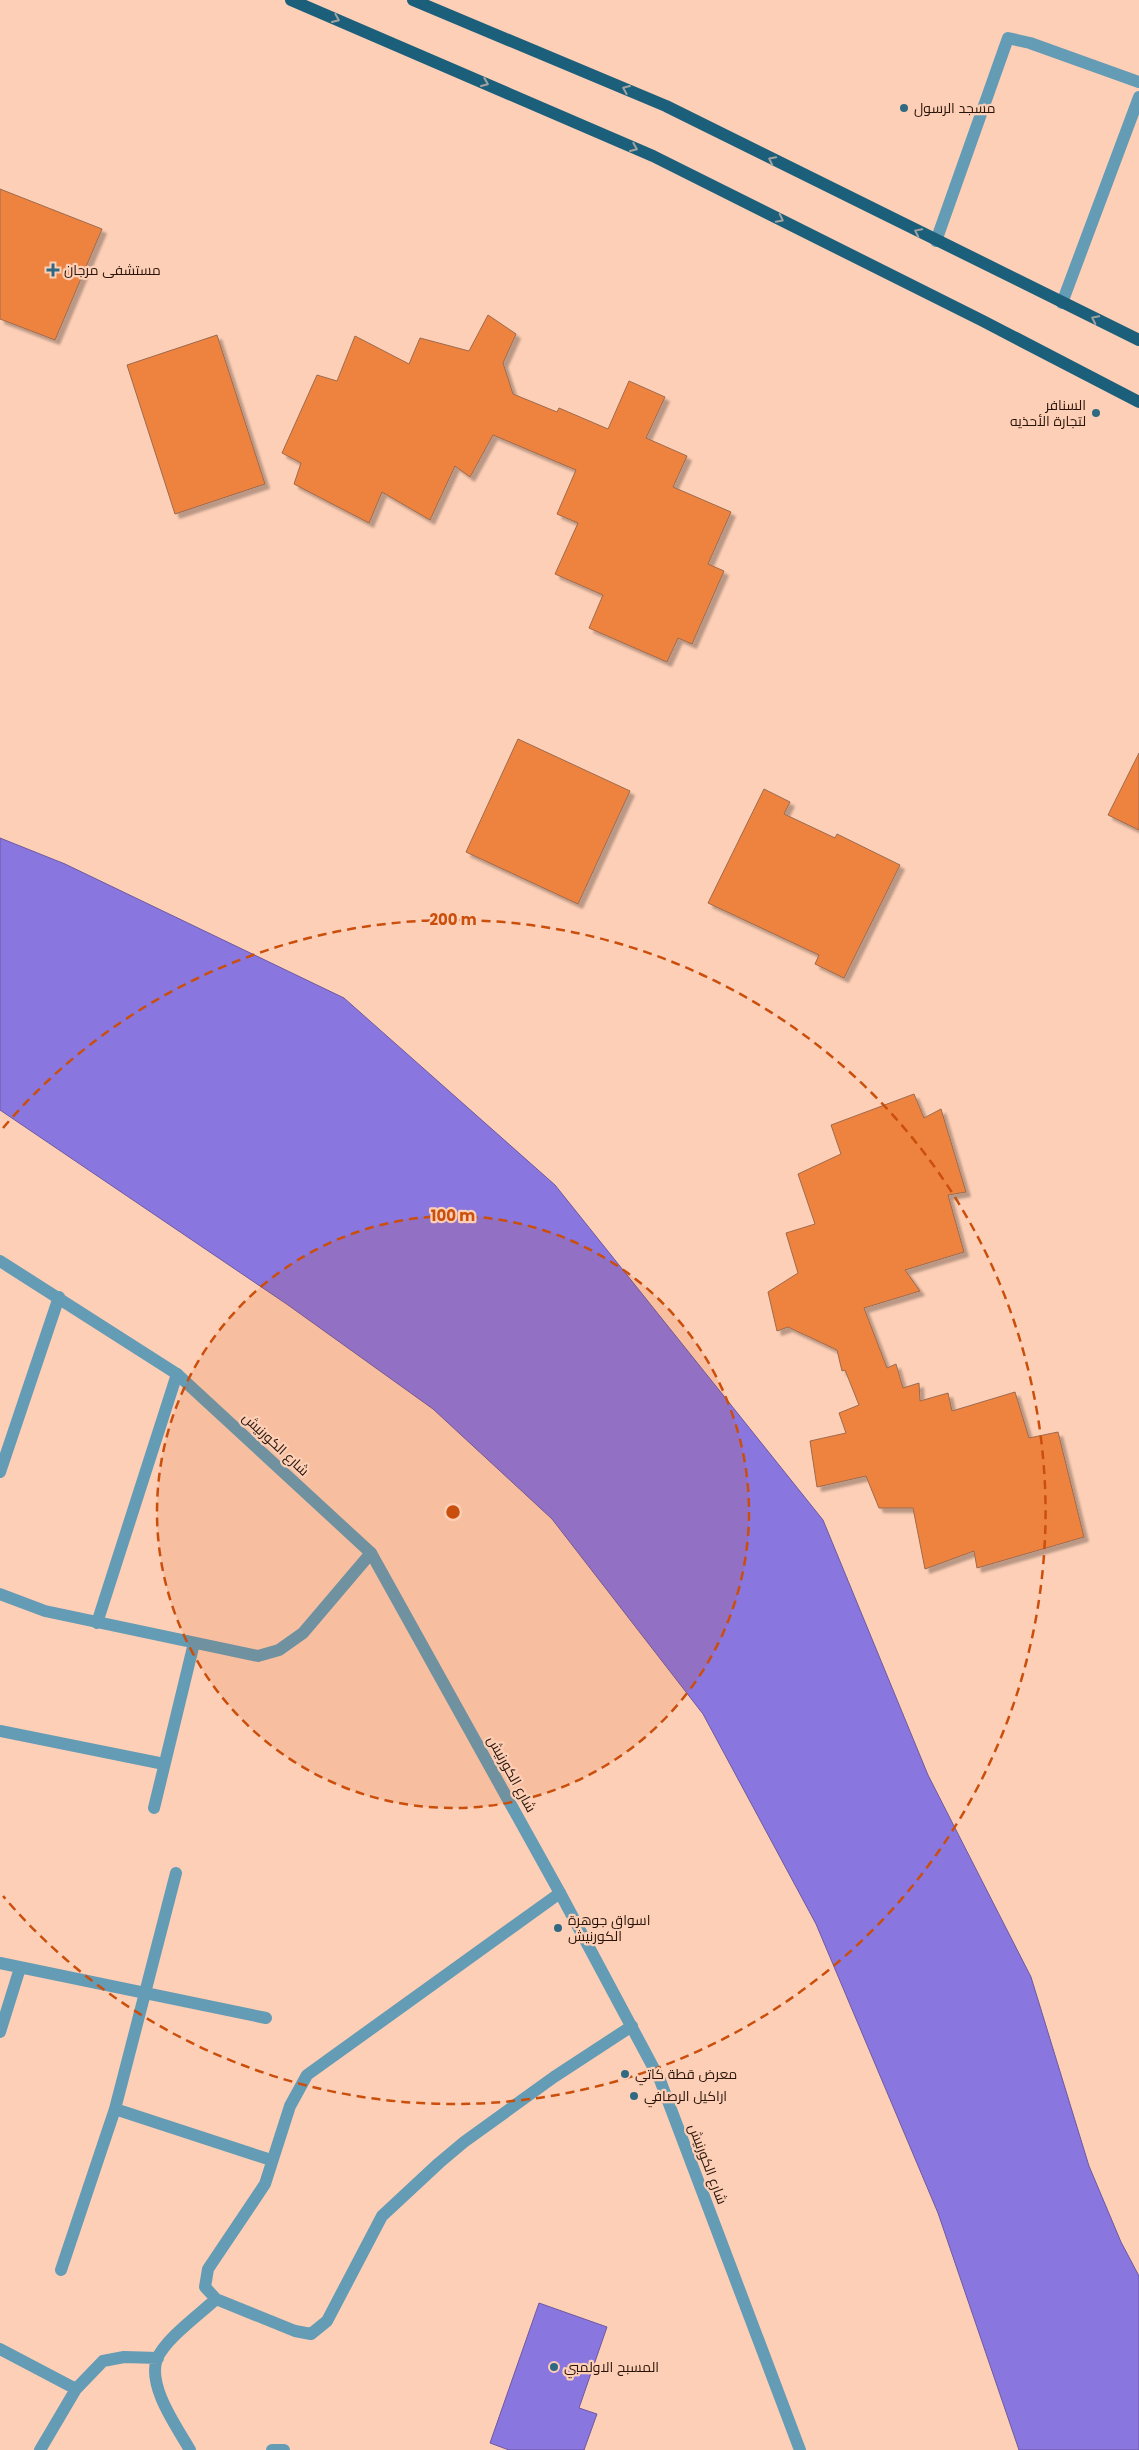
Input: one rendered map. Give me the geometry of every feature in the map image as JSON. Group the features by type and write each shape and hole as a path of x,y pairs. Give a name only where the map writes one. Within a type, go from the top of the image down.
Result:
{"main road":[{"path":"291,0 653,156 983,321 1139,402"},
{"path":"413,0 666,106 1139,340"}],"street":[{"path":"936,241 1008,38 1030,43 1139,82"},
{"path":"1062,303 1139,97"},
{"name":"شارع الكورنيش","path":"0,1261 178,1374 371,1553 560,1893 660,2080 800,2450"},
{"path":"0,1472 59,1297"},
{"path":"97,1623 178,1374"},
{"path":"0,1594 45,1611 258,1656 279,1650 303,1633 371,1553"},
{"path":"154,1808 194,1643"},
{"path":"0,1731 164,1764"},
{"path":"61,2270 115,2109 176,1873"},
{"path":"560,1893 307,2076 290,2106 271,2160 265,2184 208,2269 205,2287 216,2299 295,2331 311,2334 327,2321 382,2216 464,2142 546,2082 632,2026"},
{"path":"0,1963 266,2018"},
{"path":"0,2032 20,1968"},
{"path":"115,2109 271,2160"},
{"path":"190,2450 160,2396 155,2370 158,2358 165,2346 216,2299"},
{"path":"0,2349 76,2389"},
{"path":"40,2450 76,2389 103,2361 124,2357 158,2358"},
{"path":"272,2450 284,2450"}],"shaded area":[{"path":"0,838 65,864 344,998 555,1185 823,1520 928,1775 1031,1977 1089,2166 1121,2242 1139,2276 1139,2450 1019,2450 938,2213 816,1924 703,1714 552,1519 433,1409 288,1305 0,1110"},
{"name":"المسبح الاولمبي","path":"539,2303 607,2327 579,2408 597,2414 584,2450 509,2450 490,2443"}],"building":[{"path":"0,189 102,229 55,340 0,319"},
{"path":"488,315 516,334 503,363 513,394 557,412 559,408 608,429 629,381 665,397 646,438 687,456 673,487 731,512 708,564 724,571 692,644 678,638 667,662 589,628 603,595 555,574 578,523 557,514 576,470 493,435 470,477 455,466 430,520 382,492 369,523 294,484 301,463 282,453 317,375 337,381 355,336 409,364 420,338 469,351"},
{"path":"217,335 265,484 175,514 127,365"},
{"path":"518,739 630,791 578,904 466,852"},
{"path":"1139,753 1139,830 1108,815"},
{"path":"764,789 790,802 784,814 835,838 837,834 900,865 844,978 815,964 819,955 708,903"},
{"path":"914,1094 924,1118 941,1109 966,1192 948,1195 964,1252 905,1270 920,1291 864,1308 887,1368 896,1364 903,1388 919,1383 920,1401 948,1393 952,1411 1015,1392 1029,1438 1058,1432 1084,1537 977,1568 974,1551 925,1569 913,1508 879,1508 866,1476 817,1487 810,1441 846,1433 839,1413 859,1405 845,1370 842,1371 837,1350 788,1327 777,1331 768,1292 798,1273 786,1233 815,1224 798,1174 841,1154 831,1125"}],"place":[{"name":"مسجد الرسول","path":"904,108"},
{"name":"مستشفى مرجان","path":"53,270"},
{"name":"السنافر لتجارة الأحذيه","path":"1096,413"},
{"name":"اسواق جوهرة الكورنيش","path":"558,1928"},
{"name":"معرض قطة كاتي","path":"625,2074"},
{"name":"اراكيل الرصافي","path":"634,2096"},
{"name":"المسبح الاولمبي","path":"554,2367"}]}
